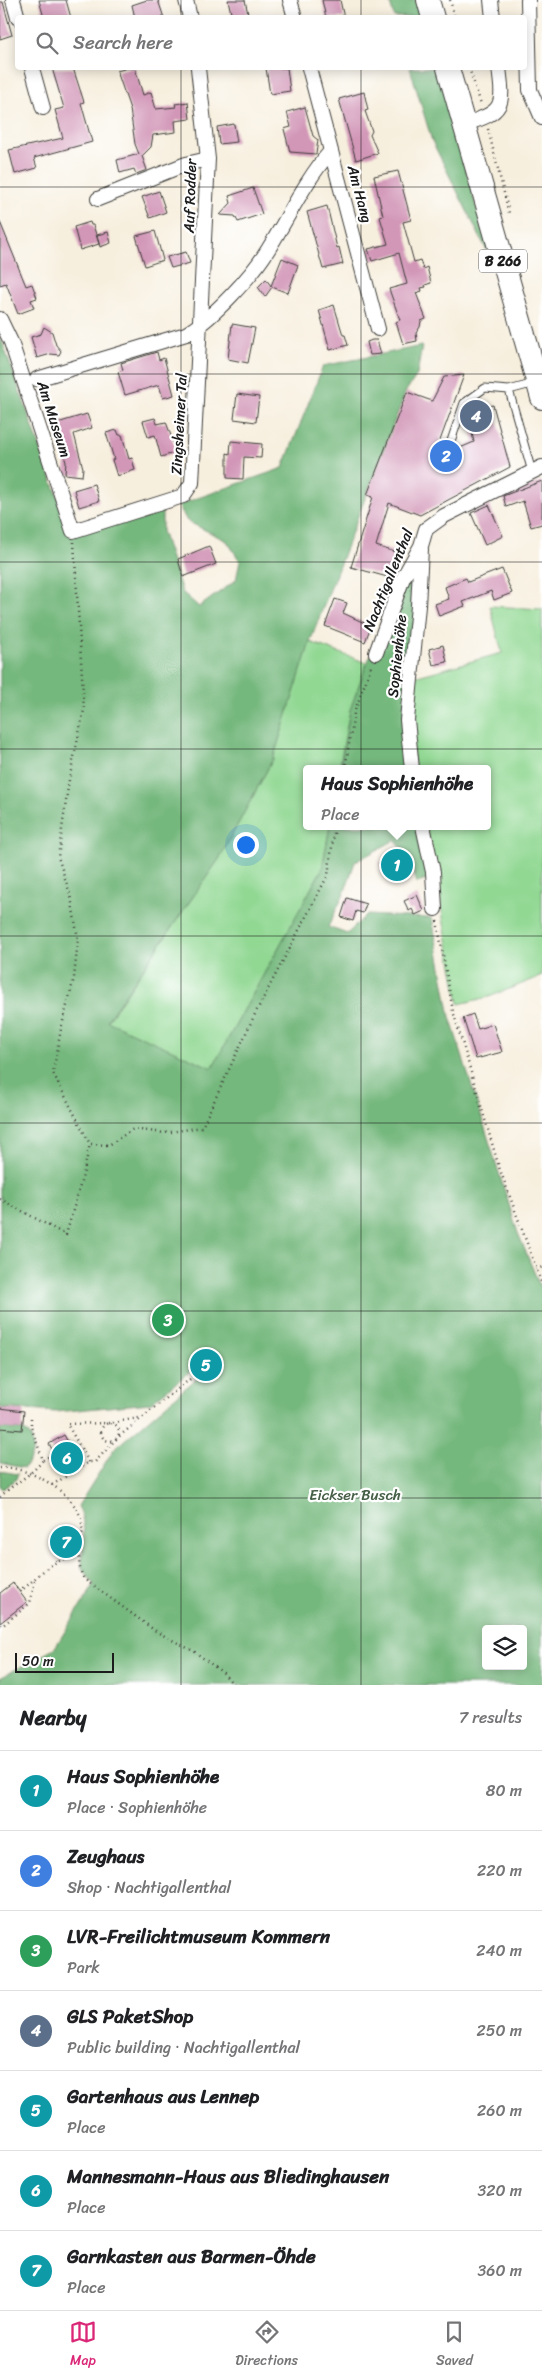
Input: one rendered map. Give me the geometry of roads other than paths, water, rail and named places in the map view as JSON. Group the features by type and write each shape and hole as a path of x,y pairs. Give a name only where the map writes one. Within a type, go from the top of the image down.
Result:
{"main road":[{"path":"428,0 432,15"},
{"name":"B 266","path":"449,70 475,121 540,390"}],"street":[{"path":"13,0 17,15"},
{"path":"186,0 189,15"},
{"path":"290,0 294,15"},
{"path":"491,0 493,15"},
{"path":"528,0 530,90 541,115"},
{"path":"33,70 43,108"},
{"name":"Auf Rodder","path":"198,70 208,159 201,325"},
{"name":"Am Hang","path":"310,70 378,329"},
{"path":"475,121 496,110 500,103 502,92 498,70"},
{"path":"37,379 186,334 201,325 228,299 268,251 318,165 331,151"},
{"path":"98,199 186,164 208,159"},
{"name":"Am Museum","path":"0,318 12,342 74,531"},
{"name":"Zingsheimer Tal","path":"74,531 183,496 192,483 201,325"},
{"name":"Nachtigallenthal","path":"376,653 403,578 421,546 426,529 444,516 537,470"},
{"name":"Sophienhöhe","path":"412,765 407,720 418,606 421,546"},
{"path":"424,830 433,872 435,909"}],"lane":[{"path":"451,440 464,402 485,388 540,390"},
{"path":"509,390 537,470"}],"place":[{"name":"GLS PaketShop","path":"476,416"},
{"name":"Zeughaus","path":"446,456"},
{"name":"Haus Sophienhöhe","path":"397,865"},
{"name":"LVR-Freilichtmuseum Kommern","path":"168,1320"},
{"name":"Gartenhaus aus Lennep","path":"206,1365"},
{"name":"Mannesmann-Haus aus Bliedinghausen","path":"67,1458"},
{"name":"Garnkasten aus Barmen-Öhde","path":"66,1542"}],"park label":[{"name":"Eickser Busch","path":"355,1495"}]}
